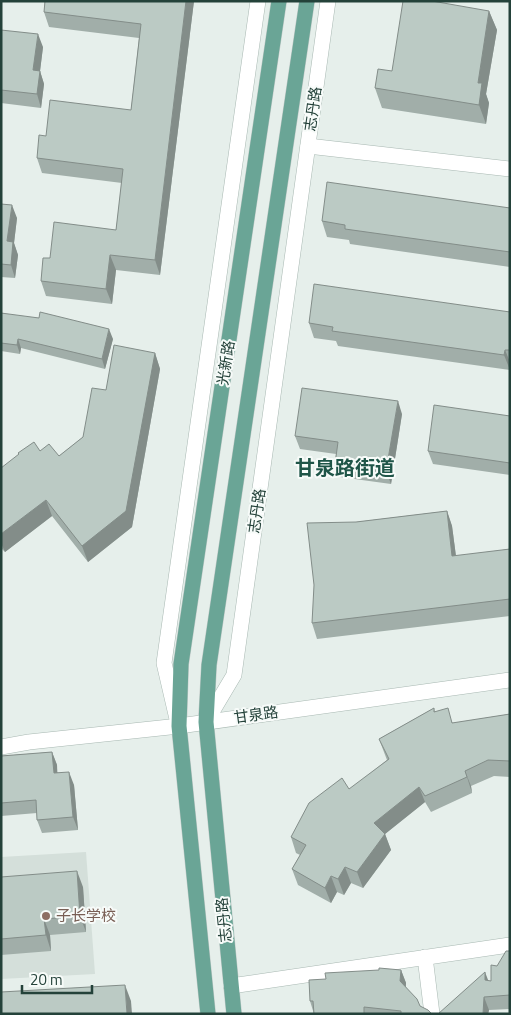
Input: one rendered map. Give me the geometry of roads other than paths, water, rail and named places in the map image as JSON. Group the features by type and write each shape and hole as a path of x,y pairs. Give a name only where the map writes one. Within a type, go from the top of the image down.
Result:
{"main road":[{"name":"光新路","path":"179,726 181,664 279,1"},
{"name":"光新路","path":"206,722 208,665 307,1"},
{"name":"志丹路","path":"206,722 234,1014"},
{"name":"志丹路","path":"179,726 208,1014"}],"street":[{"name":"志丹路","path":"179,726 164,663 258,1"},
{"name":"志丹路","path":"206,722 234,674 328,1"},
{"path":"308,146 510,169"},
{"name":"甘泉路","path":"1,747 29,742 179,726 510,680"},
{"path":"231,986 510,945"},
{"path":"425,958 432,1014"}],"place":[{"name":"子长学校","path":"46,916"}],"district":[{"name":"甘泉路街道","path":"345,468"}]}
